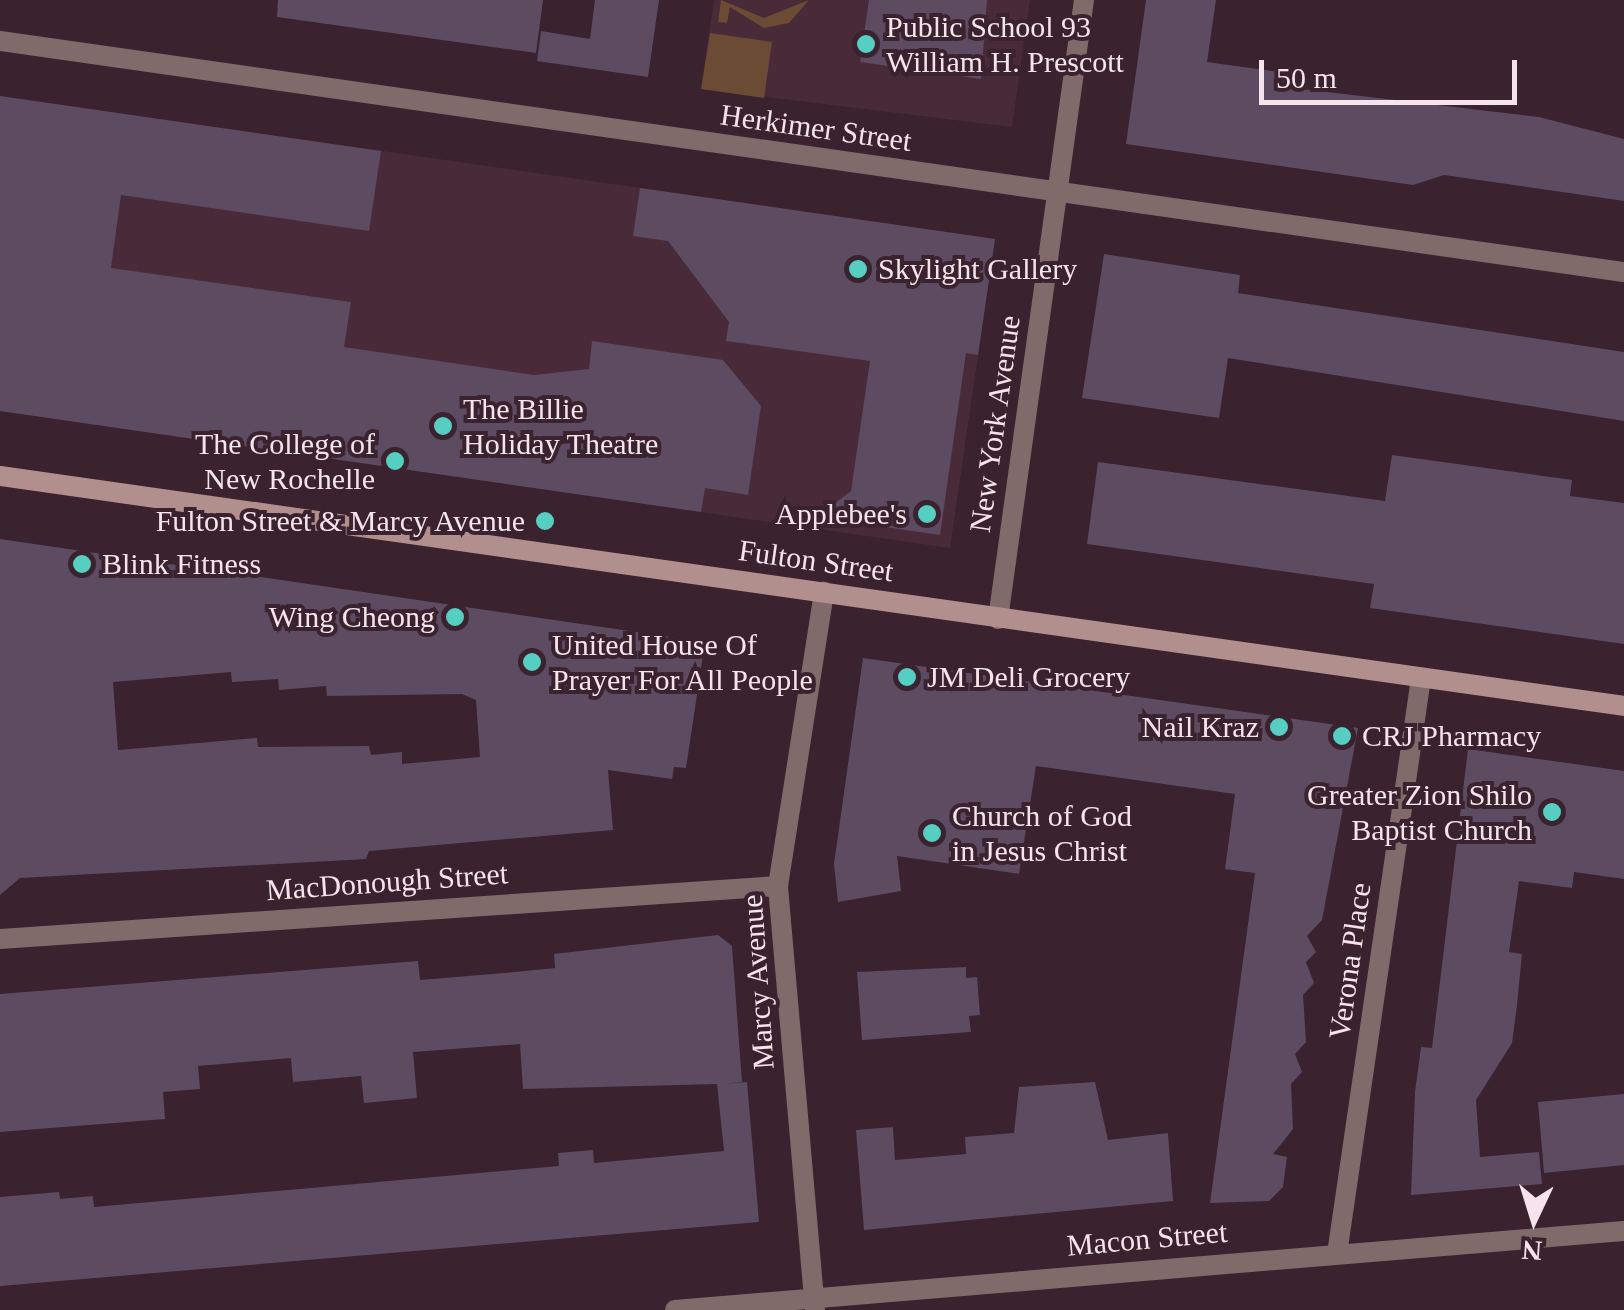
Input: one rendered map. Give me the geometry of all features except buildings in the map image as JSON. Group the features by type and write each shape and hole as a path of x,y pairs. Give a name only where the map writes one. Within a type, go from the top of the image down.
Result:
{"main road":[{"name":"Fulton Street","path":"0,476 1624,706"}],"street":[{"name":"New York Avenue","path":"998,618 1084,0"},
{"name":"Herkimer Street","path":"0,41 1624,272"},
{"name":"Marcy Avenue","path":"815,1304 778,886 824,592"},
{"name":"Verona Place","path":"1337,1254 1422,678"},
{"name":"MacDonough Street","path":"0,939 778,886"},
{"name":"Macon Street","path":"674,1310 815,1304 1624,1230"}],"shaded area":[{"name":"Public School 93 William H. Prescott","path":"714,0 1030,0 1012,127 701,89"},
{"path":"721,0 764,18 809,0 789,23 764,28 730,7 727,23 718,22"},
{"path":"710,33 772,42 764,98 701,89"},
{"path":"0,96 995,239 950,548 0,411"}],"place":[{"name":"Public School 93 William H. Prescott","path":"866,44"},
{"name":"Skylight Gallery","path":"858,269"},
{"name":"The Billie Holiday Theatre","path":"443,426"},
{"name":"The College of New Rochelle","path":"395,461"},
{"name":"Applebee's","path":"927,514"},
{"name":"Fulton Street & Marcy Avenue","path":"545,521"},
{"name":"Blink Fitness","path":"82,564"},
{"name":"Wing Cheong","path":"455,617"},
{"name":"United House Of Prayer For All People","path":"532,662"},
{"name":"JM Deli Grocery","path":"907,677"},
{"name":"Nail Kraz","path":"1279,727"},
{"name":"CRJ Pharmacy","path":"1342,736"},
{"name":"Greater Zion Shilo Baptist Church","path":"1552,812"},
{"name":"Church of God in Jesus Christ","path":"932,833"}]}
